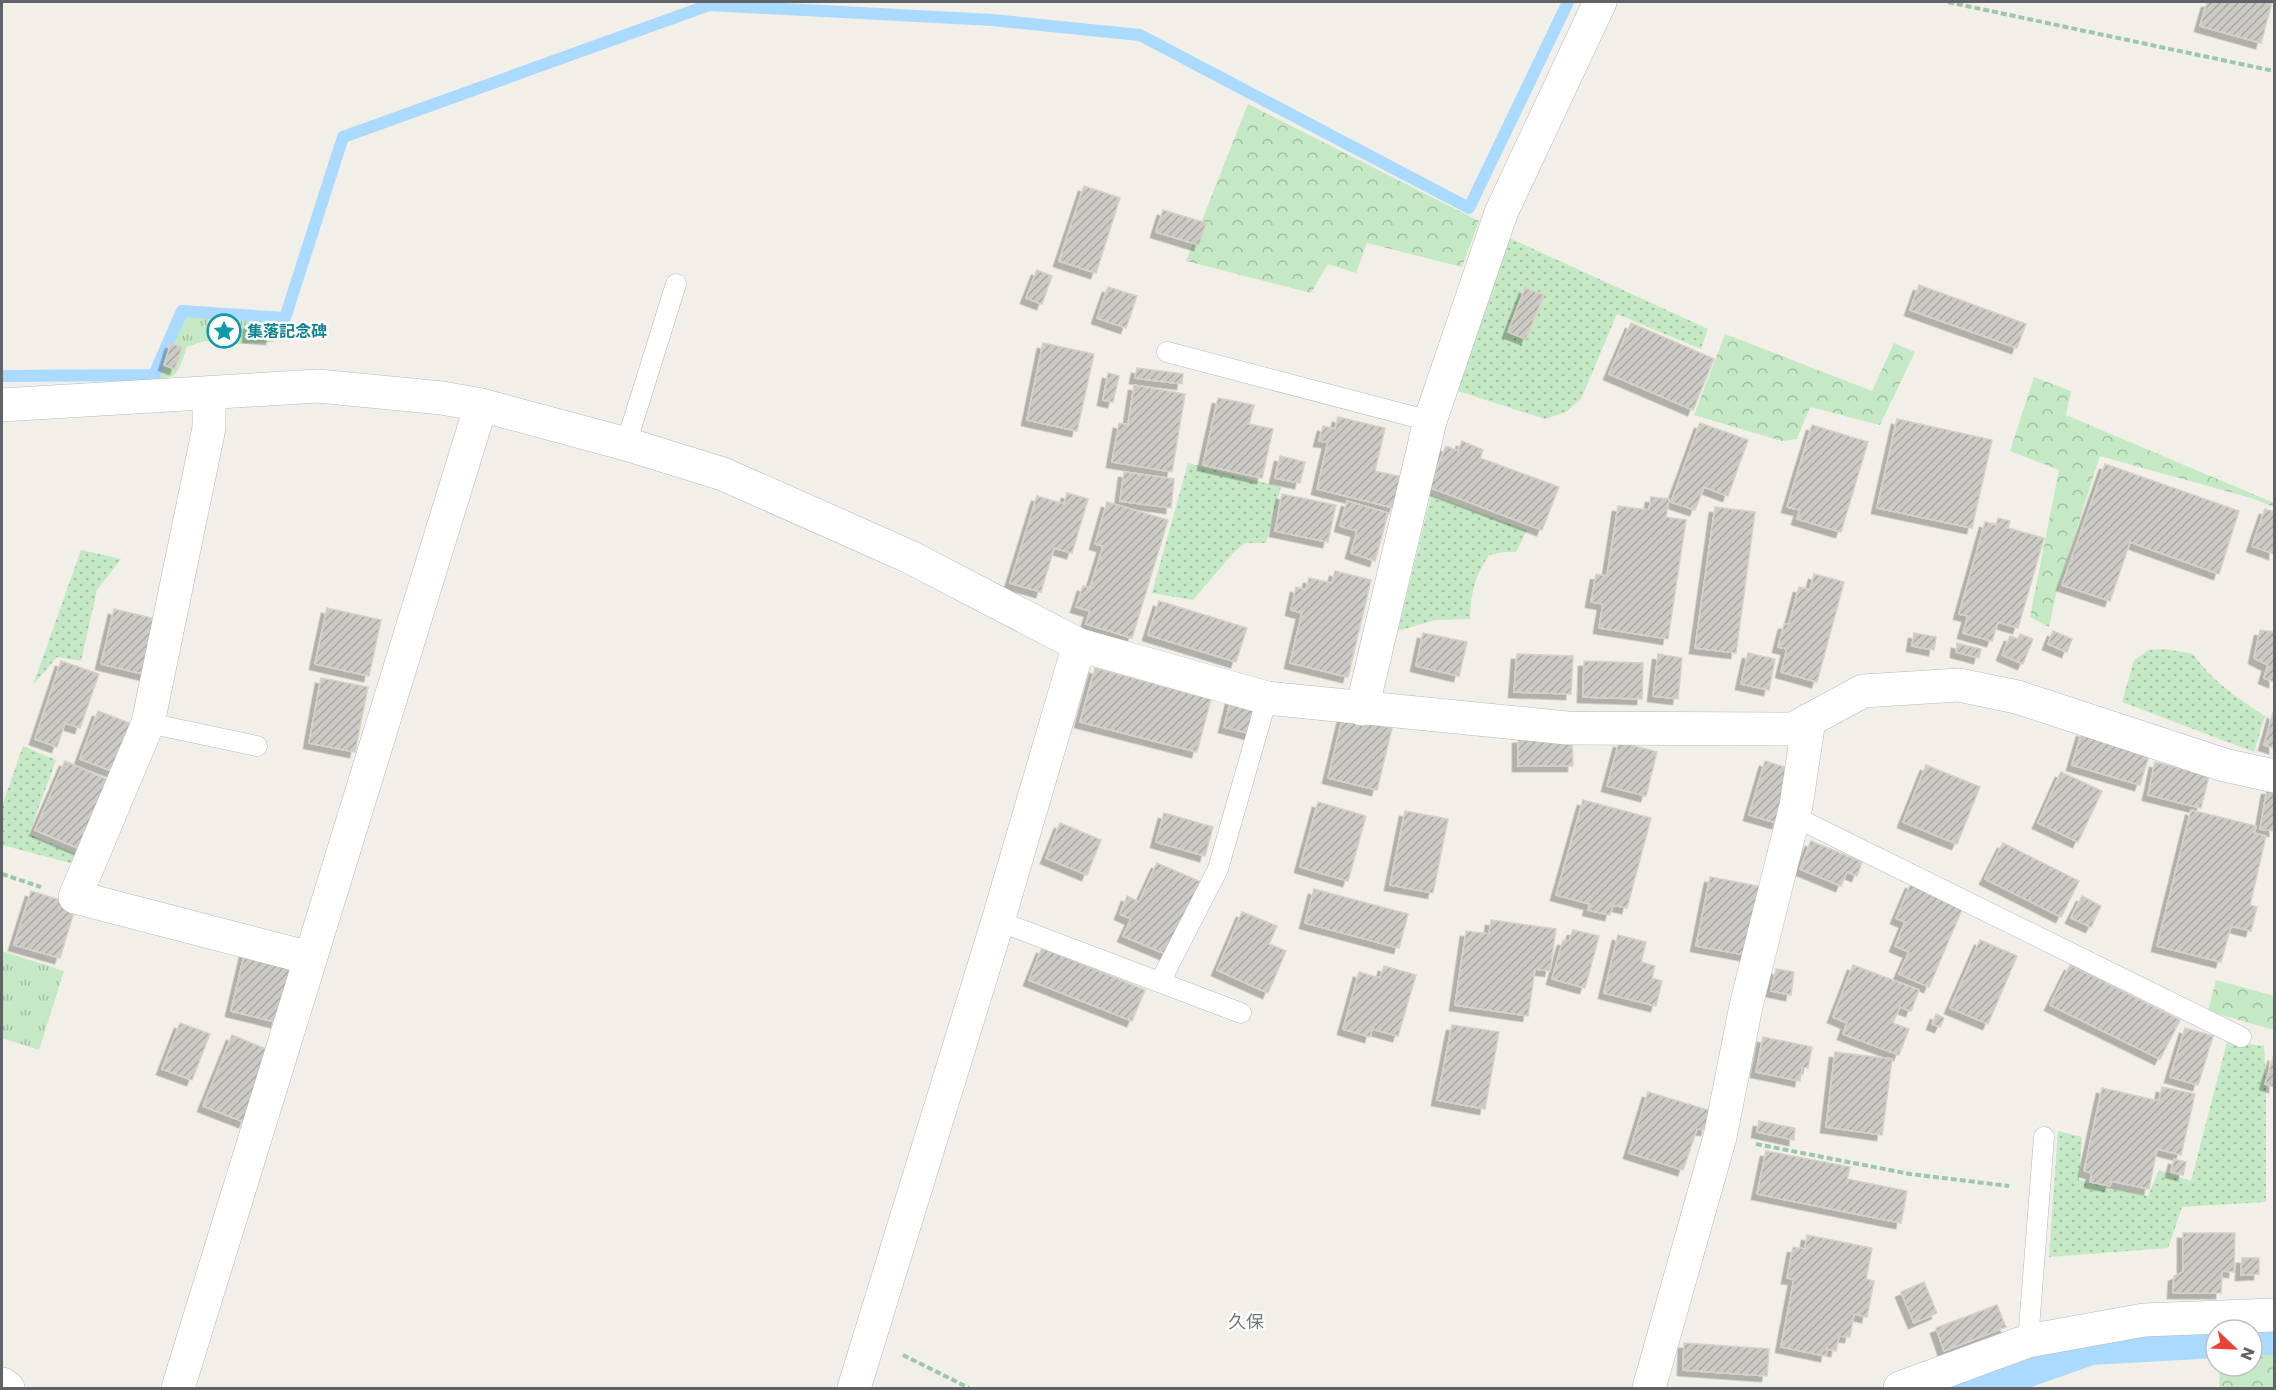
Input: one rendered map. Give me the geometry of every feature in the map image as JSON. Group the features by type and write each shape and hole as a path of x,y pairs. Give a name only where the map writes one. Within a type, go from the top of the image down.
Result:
{"street":[{"path":"1362,709 1430,422 1501,213 1599,2"},
{"path":"2,405 318,386 442,398 481,405 626,444 723,474 910,557 1079,645 1267,698 1567,728 1793,729 1863,691 1959,685 2017,697 2224,765 2274,776"},
{"path":"209,394 209,428 148,723 75,897 310,958"},
{"path":"178,1389 481,405"},
{"path":"854,1389 998,921 1079,645"},
{"path":"1649,1389 1720,1137 1746,1006 1793,816 1809,720"},
{"path":"1900,1389 2028,1341 2144,1320 2274,1315"},
{"path":"2,1384 8,1389"}],"lane":[{"path":"626,444 676,284"},
{"path":"1167,352 1430,422"},
{"path":"1160,982 1218,869 1267,698"},
{"path":"148,723 256,746"},
{"path":"1793,816 2241,1038"},
{"path":"998,921 1241,1013"},
{"path":"2028,1341 2044,1137"}],"path":[{"path":"1948,2 2274,71"},
{"path":"1720,1137 1910,1174 2039,1190"},
{"path":"869,1338 969,1389"}],"green space":[{"path":"1248,104 1479,221 1462,267 1367,243 1356,273 1328,264 1311,293 1186,261"},
{"path":"1505,236 1708,329 1701,349 1617,314 1581,399 1566,412 1545,419 1455,390"},
{"path":"183,313 275,321 274,342 239,344 204,341 187,347 177,372 168,378 153,381"},
{"path":"1725,334 1872,391 1894,343 1915,352 1880,425 1810,407 1797,439 1782,441 1694,415"},
{"path":"2034,377 2071,391 2066,415 2274,503 2274,507 2251,498 2100,456 2057,590 2049,627 2030,617 2059,470 2010,451"},
{"path":"1188,463 1281,487 1266,543 1245,543 1233,553 1193,600 1152,593"},
{"path":"1431,495 1527,530 1516,552 1489,555 1474,586 1470,619 1435,620 1398,631"},
{"path":"81,550 121,559 97,590 81,661 57,657 33,685"},
{"path":"2165,649 2193,654 2217,681 2265,716 2254,752 2122,702 2134,660 2149,650"},
{"path":"23,746 56,760 29,834 81,856 78,865 2,845 2,806"},
{"path":"2,951 64,971 39,1050 2,1038"},
{"path":"2216,980 2274,996 2274,1030 2208,1011"},
{"path":"2227,1042 2264,1046 2266,1202 2182,1207 2168,1248 2049,1257 2058,1131 2082,1137 2079,1180 2148,1196 2159,1170 2191,1181"},
{"path":"2264,1338 2274,1338 2274,1388 2219,1388 2219,1378 2264,1378"}],"building":[{"path":"2207,2 2272,2 2261,43 2200,26"},
{"path":"1084,186 1120,198 1096,273 1059,261"},
{"path":"1163,210 1206,223 1199,245 1156,232"},
{"path":"1037,270 1052,276 1042,304 1026,298"},
{"path":"1919,285 2026,324 2017,348 1910,310"},
{"path":"1108,287 1137,296 1126,328 1097,318"},
{"path":"1525,288 1544,295 1526,339 1508,332"},
{"path":"1631,323 1714,359 1693,410 1609,374"},
{"path":"249,324 272,326 271,339 248,337"},
{"path":"171,343 182,347 175,369 164,365"},
{"path":"1043,343 1094,354 1077,431 1027,420"},
{"path":"1137,368 1183,374 1182,384 1135,378"},
{"path":"1108,373 1119,376 1113,402 1103,400"},
{"path":"1134,385 1185,394 1172,472 1112,462 1119,423 1128,425"},
{"path":"1218,398 1254,405 1249,424 1273,429 1262,478 1203,465"},
{"path":"1338,417 1385,428 1375,471 1402,477 1394,508 1317,489 1328,442 1319,441 1323,426 1335,429"},
{"path":"1897,419 1992,440 1972,528 1877,508"},
{"path":"1700,423 1748,440 1728,496 1704,487 1695,510 1671,502"},
{"path":"1812,425 1868,442 1841,532 1797,519 1800,510 1787,507"},
{"path":"1462,441 1483,450 1480,458 1559,487 1542,530 1429,487 1446,446 1458,451"},
{"path":"1280,456 1305,462 1300,483 1275,478"},
{"path":"2105,464 2239,511 2219,574 2130,542 2110,601 2062,585"},
{"path":"1124,472 1174,479 1171,508 1120,501"},
{"path":"1067,493 1088,499 1072,553 1054,548 1041,592 1010,583 1037,496 1064,504"},
{"path":"1282,494 1336,505 1328,542 1275,531"},
{"path":"1651,497 1669,499 1666,517 1686,520 1668,639 1599,628 1603,604 1591,602 1596,574 1607,576 1618,506 1649,510"},
{"path":"1347,501 1388,513 1375,561 1351,553 1357,531 1340,526"},
{"path":"1107,502 1168,520 1132,638 1086,624 1090,611 1076,607 1083,586 1090,588 1103,546 1095,544"},
{"path":"1715,507 1755,512 1736,653 1695,648"},
{"path":"2265,509 2274,512 2274,554 2252,546"},
{"path":"1998,518 2010,521 2008,528 2044,538 2018,628 1998,622 1992,641 1963,633 1968,616 1959,614 1985,522 1996,525"},
{"path":"1335,571 1371,580 1348,677 1290,663 1302,613 1291,610 1296,587 1306,590 1309,578 1332,583"},
{"path":"1814,574 1844,582 1817,682 1781,672 1787,649 1778,647 1784,624 1789,624 1799,587 1810,590"},
{"path":"1159,601 1247,628 1236,662 1148,635"},
{"path":"327,608 381,620 369,676 315,664"},
{"path":"114,609 160,620 147,675 101,664"},
{"path":"2260,630 2274,632 2274,682 2264,678 2268,665 2254,658"},
{"path":"2053,631 2072,639 2067,652 2048,644"},
{"path":"1423,633 1467,642 1459,676 1416,666"},
{"path":"1914,633 1936,637 1934,650 1912,646"},
{"path":"2020,634 2033,639 2023,664 2002,655 2010,636 2018,639"},
{"path":"1957,643 1981,649 1979,658 1956,652"},
{"path":"1748,653 1775,659 1769,690 1741,684"},
{"path":"1517,654 1573,656 1571,694 1514,692"},
{"path":"1658,654 1682,658 1678,699 1653,696"},
{"path":"61,661 99,674 80,728 65,723 57,747 35,739"},
{"path":"1584,661 1643,663 1642,699 1583,697"},
{"path":"1095,668 1211,699 1197,752 1080,722"},
{"path":"321,678 368,687 355,752 309,743"},
{"path":"1231,699 1263,707 1255,735 1224,727"},
{"path":"98,711 140,727 123,775 80,759"},
{"path":"2274,714 2274,748 2264,745"},
{"path":"1343,716 1392,728 1377,790 1328,778"},
{"path":"2082,731 2150,752 2140,785 2072,765"},
{"path":"1518,738 1572,739 1573,766 1518,766"},
{"path":"1619,742 1657,752 1646,796 1607,786"},
{"path":"65,761 117,784 87,852 35,830"},
{"path":"1765,761 1794,770 1777,823 1749,815"},
{"path":"2155,762 2209,776 2201,808 2148,795"},
{"path":"1926,765 1980,787 1957,844 1903,822"},
{"path":"2061,772 2102,791 2078,842 2038,823"},
{"path":"2267,789 2274,790 2274,831 2260,829"},
{"path":"1583,800 1651,818 1627,908 1613,905 1610,915 1588,910 1590,904 1556,895"},
{"path":"1318,802 1366,816 1348,881 1300,867"},
{"path":"2191,810 2256,826 2254,833 2266,836 2250,905 2257,907 2251,931 2231,926 2221,962 2157,946"},
{"path":"1405,811 1448,819 1433,893 1390,885"},
{"path":"1164,813 1213,827 1205,856 1156,842"},
{"path":"1060,823 1101,840 1087,875 1046,858"},
{"path":"1811,841 1862,862 1857,876 1847,872 1841,886 1800,869"},
{"path":"2003,843 2079,881 2061,917 1985,879"},
{"path":"1157,863 1201,882 1170,956 1123,936 1131,919 1120,914 1127,896 1139,902"},
{"path":"1710,877 1763,887 1750,956 1696,946"},
{"path":"1911,883 1964,905 1929,987 1899,974 1909,952 1895,946 1905,922 1896,918"},
{"path":"1314,889 1408,914 1399,948 1305,923"},
{"path":"31,891 76,905 60,958 14,945"},
{"path":"2082,896 2101,906 2091,927 2071,918"},
{"path":"1242,912 1277,926 1269,944 1286,951 1268,993 1217,970"},
{"path":"1491,920 1556,929 1550,971 1535,969 1528,1016 1455,1005 1466,931 1489,934"},
{"path":"1573,930 1599,936 1585,988 1552,979 1563,940 1569,941"},
{"path":"1618,935 1646,942 1641,962 1655,966 1652,978 1662,981 1656,1006 1604,993"},
{"path":"1980,940 2017,956 1988,1024 1950,1008"},
{"path":"1042,948 1145,990 1132,1021 1029,980"},
{"path":"245,952 291,964 276,1022 231,1011"},
{"path":"1853,965 1919,990 1911,1011 1900,1007 1893,1023 1909,1029 1899,1055 1843,1034 1847,1023 1833,1017"},
{"path":"2070,965 2180,1020 2160,1059 2050,1005"},
{"path":"1384,966 1416,975 1398,1036 1372,1029 1370,1037 1343,1029 1359,972 1380,978"},
{"path":"1776,969 1794,972 1791,995 1771,991"},
{"path":"1936,1014 1944,1018 1940,1027 1932,1024"},
{"path":"180,1023 210,1034 192,1080 162,1069"},
{"path":"1452,1025 1499,1032 1485,1109 1437,1100"},
{"path":"2185,1028 2213,1036 2198,1085 2170,1077"},
{"path":"232,1035 273,1052 244,1122 203,1106"},
{"path":"1763,1037 1812,1047 1808,1068 1802,1067 1800,1081 1756,1072"},
{"path":"1835,1052 1892,1059 1882,1135 1826,1127"},
{"path":"2274,1055 2274,1087 2265,1084"},
{"path":"2162,1087 2195,1094 2181,1155 2157,1149 2149,1189 2111,1181 2110,1186 2090,1182 2092,1173 2084,1171 2102,1088 2159,1101"},
{"path":"1648,1092 1711,1111 1706,1130 1697,1129 1683,1170 1629,1153"},
{"path":"1759,1121 1795,1128 1794,1140 1757,1132"},
{"path":"1766,1151 1850,1167 1847,1179 1907,1191 1901,1223 1757,1194"},
{"path":"2174,1159 2186,1162 2183,1175 2171,1172"},
{"path":"2183,1233 2235,1233 2234,1272 2222,1271 2221,1293 2173,1293 2174,1276 2183,1272"},
{"path":"1807,1235 1872,1248 1866,1279 1874,1281 1867,1317 1854,1314 1850,1337 1839,1336 1836,1351 1827,1349 1826,1356 1781,1347 1794,1279 1787,1278 1793,1247 1805,1249"},
{"path":"2242,1258 2259,1258 2259,1274 2241,1275"},
{"path":"1924,1282 1937,1313 1914,1323 1901,1292"},
{"path":"1997,1305 2006,1327 1944,1351 1936,1328"},
{"path":"1684,1343 1769,1349 1767,1376 1683,1370"}],"waterway":[{"path":"2,376 154,375 182,311 285,318 343,137 709,5 992,20 1140,35 1469,208 1568,2"},
{"path":"2264,1333 2274,1332"},
{"path":"1962,1388 2090,1343 2204,1337"}],"place":[{"name":"集落記念碑","path":"224,331"}],"district":[{"name":"久保","path":"1246,1322"}]}
